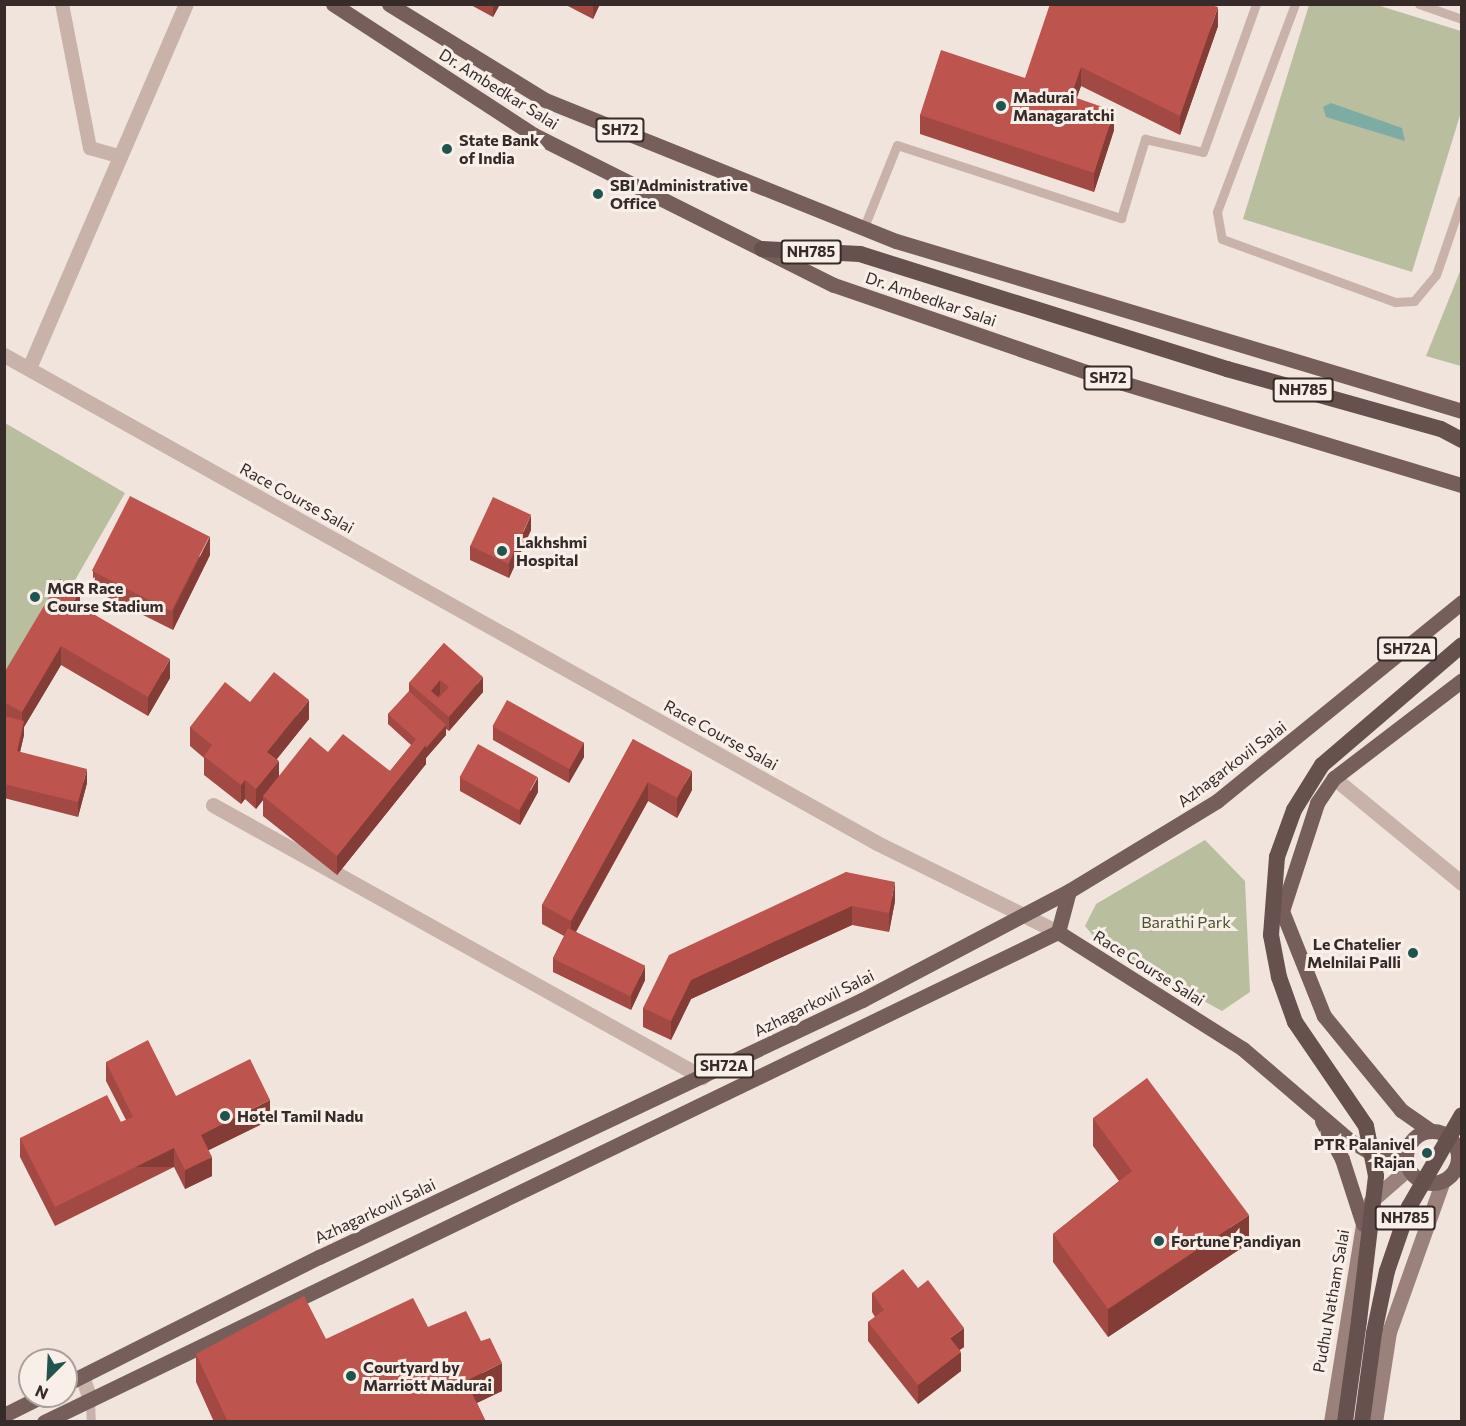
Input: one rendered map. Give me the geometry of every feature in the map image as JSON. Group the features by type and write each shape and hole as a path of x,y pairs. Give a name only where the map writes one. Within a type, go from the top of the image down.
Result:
{"highway":[{"name":"NH785","path":"762,249 860,255 1143,344 1441,429 1461,440"},
{"name":"NH785","path":"1345,1422 1376,1176 1366,1126 1295,1022 1280,977 1270,935 1277,857 1294,810 1323,765 1461,645"},
{"name":"NH785","path":"1362,1422 1374,1333 1387,1271 1409,1207 1461,1115"}],"main road":[{"name":"Dr. Ambedkar Salai","path":"333,4 534,135 834,285 1090,373 1461,485"},
{"name":"Dr. Ambedkar Salai","path":"389,4 546,100 864,227 1461,411"},
{"name":"Azhagarkovil Salai","path":"78,1378 319,1257 702,1077 1069,891 1217,801 1461,602"},
{"path":"1375,1422 1389,1332 1443,1180 1458,1169 1459,1148 1448,1136 1431,1131 1401,1110 1324,1016 1282,911 1317,803 1334,778 1461,680"},
{"path":"1058,932 1069,891"},
{"name":"Race Course Salai","path":"1058,932 1243,1049 1319,1115 1378,1157 1407,1164"},
{"name":"SH72A","path":"44,1422 1058,932"},
{"path":"1319,1115 1342,1159 1363,1224"},
{"path":"1431,1131 1415,1137 1407,1164 1419,1179 1443,1180"},
{"name":"Pudhu Natham Salai","path":"1331,1422 1363,1224 1371,1201 1407,1164"},
{"path":"4,1415 18,1408"}],"street":[{"path":"63,4 90,148 120,157"},
{"path":"29,368 186,4"},
{"name":"Race Course Salai","path":"4,355 877,843 1026,914 1058,932"},
{"path":"1334,778 1461,883"},
{"path":"213,805 702,1077"},
{"path":"82,1376 90,1399"}],"lane":[{"path":"864,227 897,145 1121,218 1144,139 1203,152 1256,4"},
{"path":"1295,4 1217,212 1222,240 1395,302 1414,301 1436,275 1461,200"},
{"path":"1419,4 1461,19"},
{"path":"90,1399 91,1422"}],"green space":[{"path":"1309,5 1377,5 1461,31 1461,112 1412,272 1243,219"},
{"path":"1461,269 1461,366 1426,356"},
{"name":"MGR Race Course Stadium","path":"5,423 125,493 5,702"},
{"name":"Barathi Park","path":"1205,840 1245,881 1250,992 1222,1011 1100,944 1085,926 1096,904"}],"water":[{"path":"1331,103 1402,128 1405,141 1326,117 1323,107"}],"building":[{"name":"Madurai Managaratchi","path":"1050,4 1207,4 1218,7 1180,116 1081,67 1071,96 1114,111 1094,173 920,115 941,50 1025,78"},
{"path":"130,496 209,536 171,611 92,571"},
{"path":"493,497 531,515 508,564 470,546"},
{"path":"60,579 80,591 73,602 170,659 148,697 61,646 22,712 4,702 4,673"},
{"path":"444,643 483,677 449,717 409,683","holes":["440,680 449,687 439,698 431,691"]},
{"path":"274,672 309,700 267,752 279,761 256,789 245,780 241,785 204,756 212,745 190,727 225,682 250,702"},
{"path":"409,691 446,725 426,748 426,745 388,714"},
{"path":"507,700 584,743 569,769 492,726"},
{"path":"4,716 24,721 17,751 87,769 78,802 4,784"},
{"path":"343,734 390,771 417,738 426,745 337,856 263,796 310,737 328,752"},
{"path":"633,739 692,771 677,798 648,782 571,921 542,905"},
{"path":"478,744 537,777 519,810 460,777"},
{"path":"846,872 895,882 889,913 852,906 691,980 671,1021 643,1008 669,955"},
{"path":"568,928 645,966 630,996 553,959"},
{"path":"148,1040 176,1096 250,1059 270,1100 201,1135 212,1157 185,1170 174,1148 55,1207 20,1138 107,1095 121,1122 133,1117 106,1062"},
{"name":"Fortune Pandiyan","path":"1147,1078 1249,1215 1108,1309 1053,1234 1132,1171 1093,1118"},
{"path":"903,1269 918,1288 928,1280 964,1328 950,1338 961,1352 918,1385 868,1322 884,1310 872,1293"},
{"name":"Courtyard by Marriott Madurai","path":"304,1296 326,1339 413,1298 428,1327 466,1311 481,1341 490,1338 502,1363 466,1381 486,1422 228,1422 196,1354"}],"place":[{"name":"Madurai Managaratchi","path":"1001,106"},
{"name":"State Bank of India","path":"447,149"},
{"name":"SBI Administrative Office","path":"598,194"},
{"name":"Lakhshmi Hospital","path":"502,551"},
{"name":"MGR Race Course Stadium","path":"35,597"},
{"name":"Le Chatelier Melnilai Palli","path":"1413,953"},
{"name":"Hotel Tamil Nadu","path":"225,1116"},
{"name":"PTR Palanivel Rajan","path":"1427,1153"},
{"name":"Fortune Pandiyan","path":"1159,1241"},
{"name":"Courtyard by Marriott Madurai","path":"351,1376"}]}
